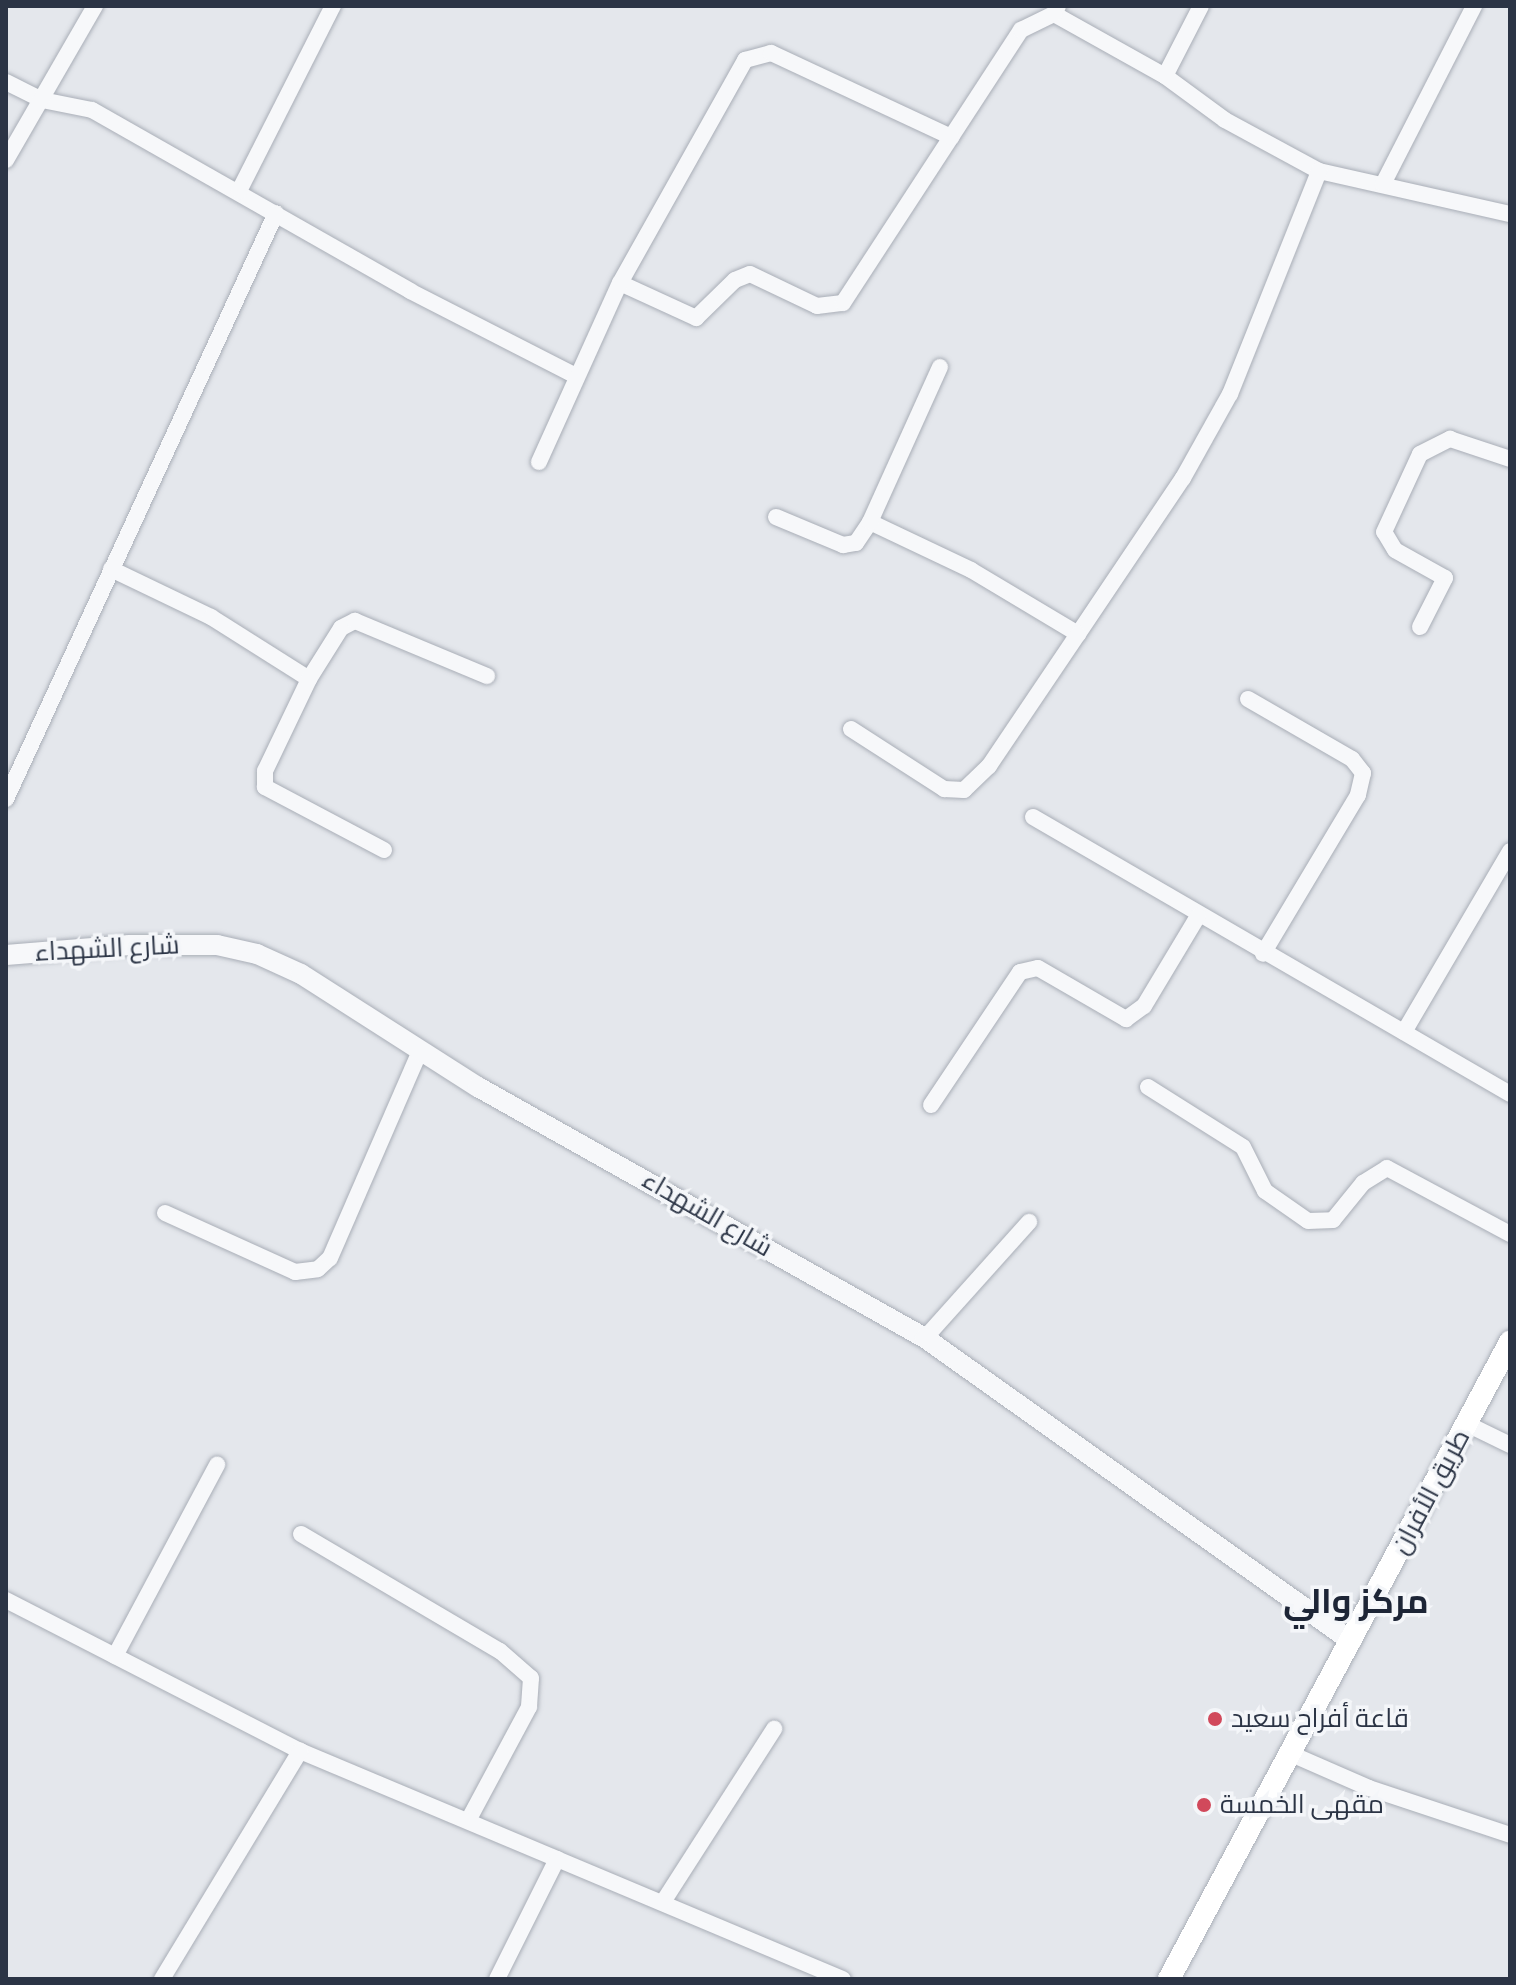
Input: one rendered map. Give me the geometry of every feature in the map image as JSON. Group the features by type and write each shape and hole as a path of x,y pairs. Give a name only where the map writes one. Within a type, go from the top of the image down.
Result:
{"main road":[{"name":"طريق الأفران","path":"1169,1979 1510,1342"}],"street":[{"path":"6,160 95,6"},
{"path":"239,191 333,6"},
{"path":"1165,76 1201,6"},
{"path":"1383,184 1474,6"},
{"path":"620,283 696,318 735,280 750,274 817,306 837,307 852,295 1021,30 1056,10 1165,76 1225,120 1319,171 1510,214"},
{"path":"539,462 574,375 620,283 733,75 754,55 771,53 951,137"},
{"path":"6,82 42,100 92,110 410,291 574,375"},
{"path":"851,729 944,789 964,790 989,766 1183,478 1230,394 1319,171"},
{"path":"6,799 276,213"},
{"path":"776,517 843,545 856,543 870,522 940,367"},
{"path":"1420,627 1445,578 1395,550 1384,532 1411,471 1430,445 1450,439 1510,459"},
{"path":"870,522 971,570 1078,634"},
{"path":"111,569 211,617 309,679"},
{"path":"384,850 265,787 265,771 309,679 341,628 355,621 487,676"},
{"path":"1248,699 1352,759 1363,773 1358,795 1263,954"},
{"path":"1033,817 1263,954 1510,1094"},
{"path":"1404,1032 1510,851"},
{"path":"931,1105 1020,972 1038,968 1126,1019 1144,1006 1198,916"},
{"name":"شارع الشهداء","path":"6,955 130,945 217,945 257,954 301,974 420,1051 925,1338 1351,1641"},
{"path":"165,1213 295,1272 318,1269 330,1258 420,1051"},
{"path":"1148,1087 1243,1147 1265,1191 1308,1221 1333,1220 1363,1183 1387,1168 1510,1234"},
{"path":"925,1338 1029,1222"},
{"path":"1467,1424 1510,1445"},
{"path":"115,1656 217,1465"},
{"path":"301,1534 500,1651 531,1678 529,1707 468,1821"},
{"path":"6,1600 300,1751 843,1979"},
{"path":"663,1902 774,1729"},
{"path":"162,1979 300,1751"},
{"path":"1289,1753 1369,1788 1510,1835"},
{"path":"497,1979 557,1859"}],"place":[{"name":"قاعة أفراح سعيد","path":"1215,1719"},
{"name":"مقهى الخمسة","path":"1204,1805"}],"district":[{"name":"مركز والي","path":"1356,1602"}]}
